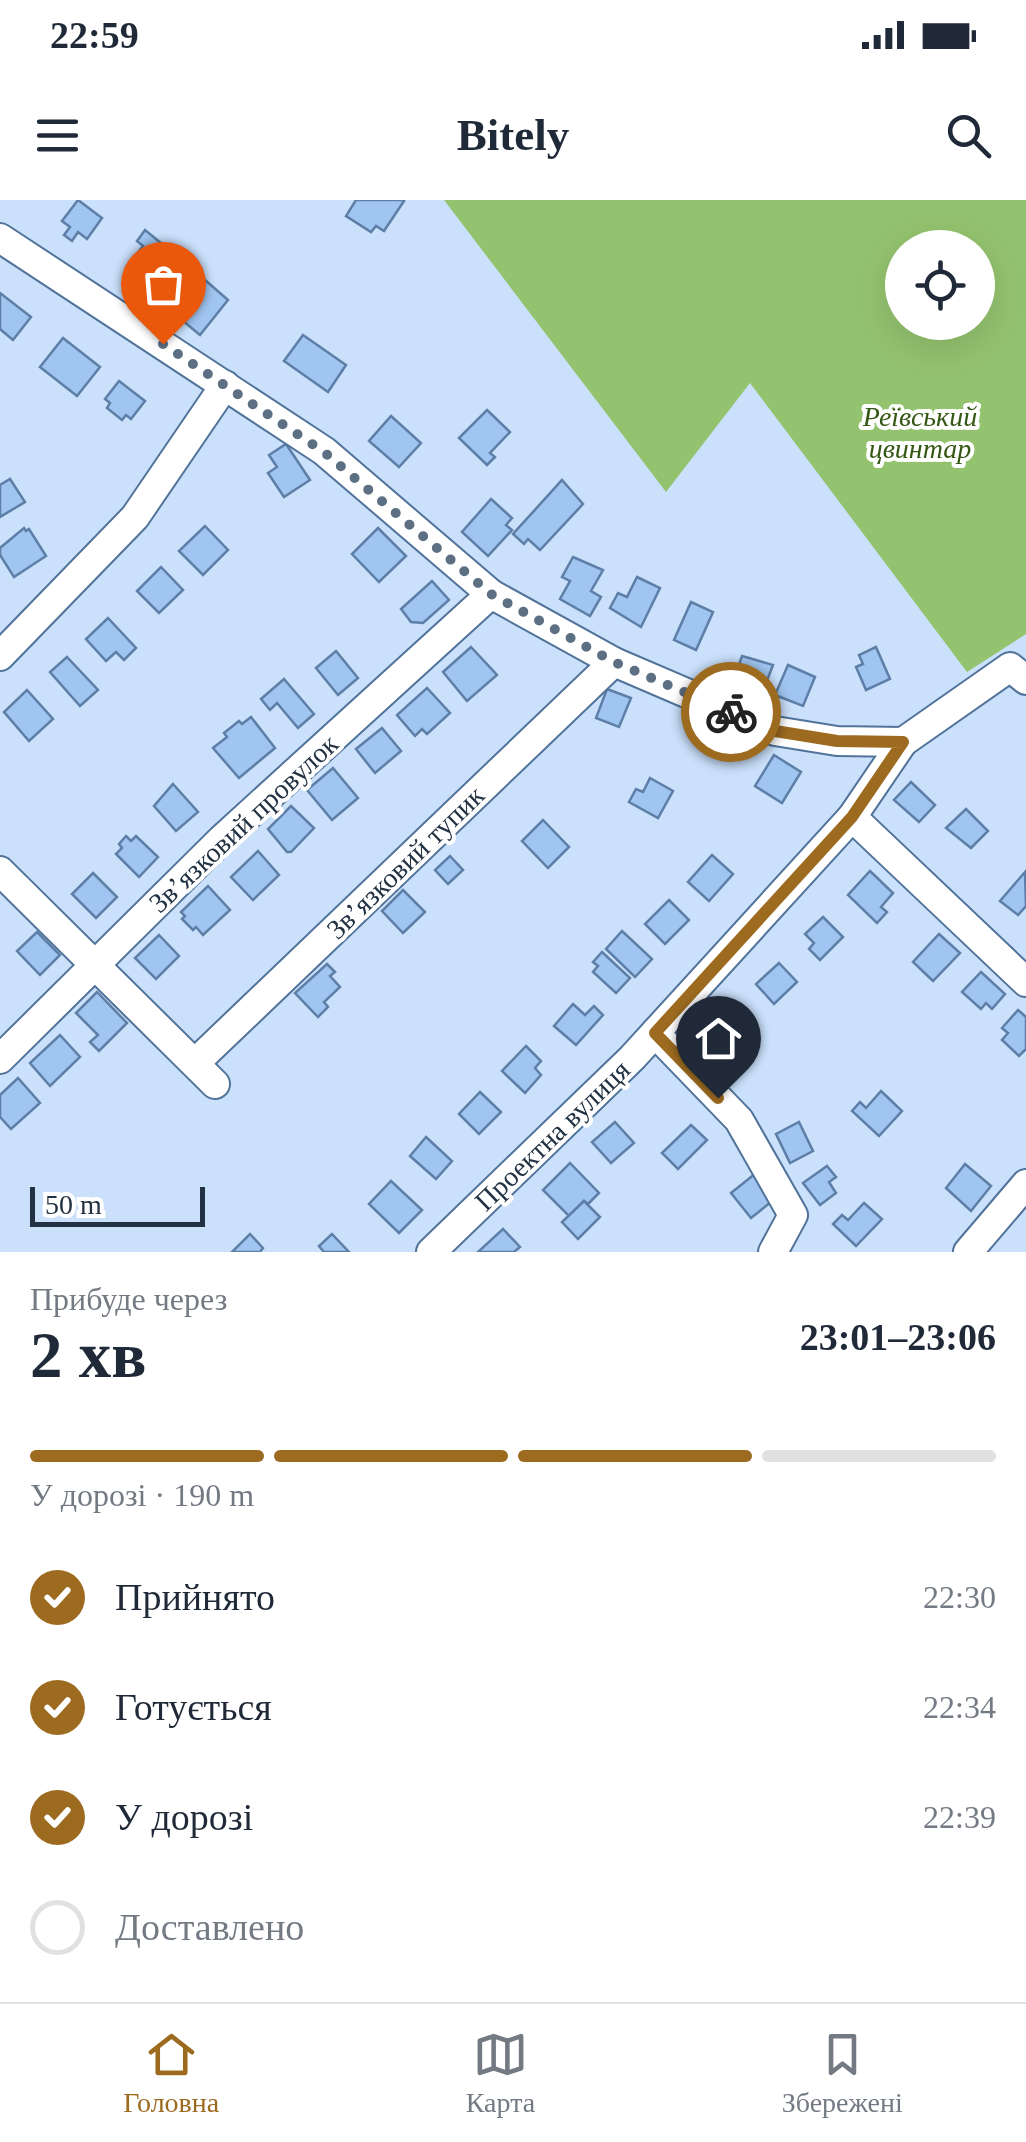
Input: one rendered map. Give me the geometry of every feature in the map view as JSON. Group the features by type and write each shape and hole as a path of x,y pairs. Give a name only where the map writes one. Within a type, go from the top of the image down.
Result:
{"street":[{"path":"0,238 324,452 491,594 614,662 775,731 837,741 903,742 1021,666"},
{"path":"3,641 135,516 225,385"},
{"name":"Звʼязковий провулок","path":"0,1059 222,839 491,594"},
{"name":"Звʼязковий тупик","path":"195,1062 614,662"},
{"name":"Проектна вулиця","path":"431,1252 655,1033 852,817 903,742"},
{"path":"852,817 1026,982"},
{"path":"0,871 215,1084"},
{"path":"655,1033 740,1120 793,1215 773,1252"},
{"path":"968,1252 1026,1184"}],"green space":[{"name":"Реївський цвинтар","path":"444,200 1026,200 1026,634 967,672 750,383 666,492"}],"building":[{"path":"78,200 102,218 87,239 78,232 72,241 64,235 70,227 62,221"},
{"path":"356,200 404,201 384,231 376,226 371,232 346,216"},
{"path":"145,230 178,257 154,287 127,266 143,246 137,241"},
{"path":"205,280 228,300 200,335 177,316"},
{"path":"0,293 31,317 13,340 0,329"},
{"path":"303,335 346,365 328,392 284,361"},
{"path":"63,338 100,367 77,396 40,367"},
{"path":"119,381 145,401 131,419 126,415 122,420 107,408 110,403 105,399"},
{"path":"487,410 510,432 490,453 495,457 487,465 459,438"},
{"path":"391,416 421,443 399,467 369,441"},
{"path":"286,444 310,480 284,497 268,473 277,467 269,455"},
{"path":"10,479 25,502 0,517 0,485"},
{"path":"562,480 583,504 540,550 528,539 524,544 513,534"},
{"path":"491,499 512,518 506,525 512,530 488,556 462,532"},
{"path":"205,526 228,550 203,575 179,551"},
{"path":"24,528 29,529 46,556 14,577 0,555 0,548"},
{"path":"378,528 406,556 379,582 352,554"},
{"path":"573,557 603,570 591,591 601,597 590,616 560,599 570,581 562,577"},
{"path":"161,567 183,590 159,613 137,591"},
{"path":"637,577 660,588 641,627 610,608 618,593 627,597"},
{"path":"432,581 449,600 423,623 411,622 401,609"},
{"path":"691,602 713,612 696,650 674,640"},
{"path":"108,618 136,648 124,660 116,652 106,661 86,639"},
{"path":"471,647 497,675 467,701 443,672"},
{"path":"876,647 890,679 866,690 856,667 863,664 859,655"},
{"path":"336,651 358,678 338,695 316,668"},
{"path":"742,656 773,665 763,691 743,684 744,680 735,676"},
{"path":"67,657 98,690 80,706 50,672"},
{"path":"788,665 815,677 803,706 775,695"},
{"path":"284,679 314,714 298,728 277,703 270,710 261,699"},
{"path":"427,688 450,713 427,734 422,729 415,736 397,715"},
{"path":"607,689 631,698 619,727 596,718"},
{"path":"27,690 53,719 29,741 4,712"},
{"path":"251,717 275,748 239,778 213,748 227,737 224,733"},
{"path":"382,728 401,751 375,773 356,749"},
{"path":"774,755 801,772 782,803 755,786"},
{"path":"333,768 358,798 332,820 307,790"},
{"path":"650,778 673,791 658,818 629,802 636,789 643,792"},
{"path":"911,782 935,805 919,822 894,800"},
{"path":"173,784 198,812 176,831 154,806"},
{"path":"291,806 314,828 287,852 268,829"},
{"path":"966,809 988,831 971,848 946,828"},
{"path":"543,820 569,847 548,868 522,841"},
{"path":"126,836 131,841 136,836 158,857 139,877 116,854"},
{"path":"258,851 279,875 253,900 231,877"},
{"path":"712,855 733,874 709,901 688,882"},
{"path":"450,856 463,870 448,884 435,870"},
{"path":"870,871 893,893 881,907 887,912 877,923 848,895"},
{"path":"1025,872 1026,906 1018,915 1000,901"},
{"path":"93,873 117,897 96,918 72,894"},
{"path":"208,886 230,910 203,935 182,919 185,916 181,912"},
{"path":"403,890 425,912 403,933 382,911"},
{"path":"669,900 689,920 665,944 645,924"},
{"path":"823,917 843,937 820,960 809,949 814,943 805,934"},
{"path":"622,931 652,959 635,977 606,949"},
{"path":"37,932 60,955 40,975 17,951"},
{"path":"939,934 960,953 933,981 913,962"},
{"path":"159,935 179,956 156,979 135,958"},
{"path":"602,952 630,978 616,993 593,972 598,966 593,962"},
{"path":"779,963 797,982 774,1004 756,984"},
{"path":"327,964 335,972 330,976 340,987 324,1002 328,1007 318,1017 295,993"},
{"path":"981,972 1005,994 992,1009 986,1003 981,1009 962,992"},
{"path":"97,992 127,1023 99,1051 90,1042 98,1035 76,1013"},
{"path":"573,1004 585,1015 594,1006 603,1015 576,1045 554,1026"},
{"path":"732,1005 753,1026 728,1052 707,1031"},
{"path":"1018,1010 1026,1017 1026,1049 1019,1056 1002,1040 1008,1033 1002,1028"},
{"path":"60,1035 80,1057 50,1086 30,1063"},
{"path":"526,1046 541,1061 535,1068 541,1075 525,1093 502,1071"},
{"path":"18,1078 40,1103 11,1129 0,1117 0,1095"},
{"path":"881,1091 902,1111 879,1136 852,1111 860,1102 866,1108"},
{"path":"480,1092 501,1112 479,1134 459,1114"},
{"path":"615,1122 634,1143 611,1163 592,1142"},
{"path":"799,1122 813,1151 790,1163 776,1134"},
{"path":"691,1125 707,1140 678,1169 662,1153"},
{"path":"426,1137 452,1161 436,1179 410,1156"},
{"path":"570,1163 599,1193 569,1216 543,1190"},
{"path":"965,1164 991,1186 971,1211 946,1188"},
{"path":"827,1166 836,1177 829,1182 836,1193 820,1205 803,1183"},
{"path":"756,1173 776,1198 751,1218 731,1193"},
{"path":"391,1181 422,1210 399,1233 369,1204"},
{"path":"584,1201 600,1217 578,1239 562,1222"},
{"path":"864,1203 882,1219 856,1246 833,1224 842,1215 848,1220"},
{"path":"503,1229 520,1247 514,1252 478,1252"},
{"path":"250,1234 263,1248 260,1252 232,1252"},
{"path":"332,1234 349,1252 324,1252 319,1246"}],"way so far":[{"path":"163,344 324,452 491,594 614,662 731,712"}],"route":[{"path":"718,1098 655,1033 852,817 903,742 837,741 775,731 731,712"}]}
